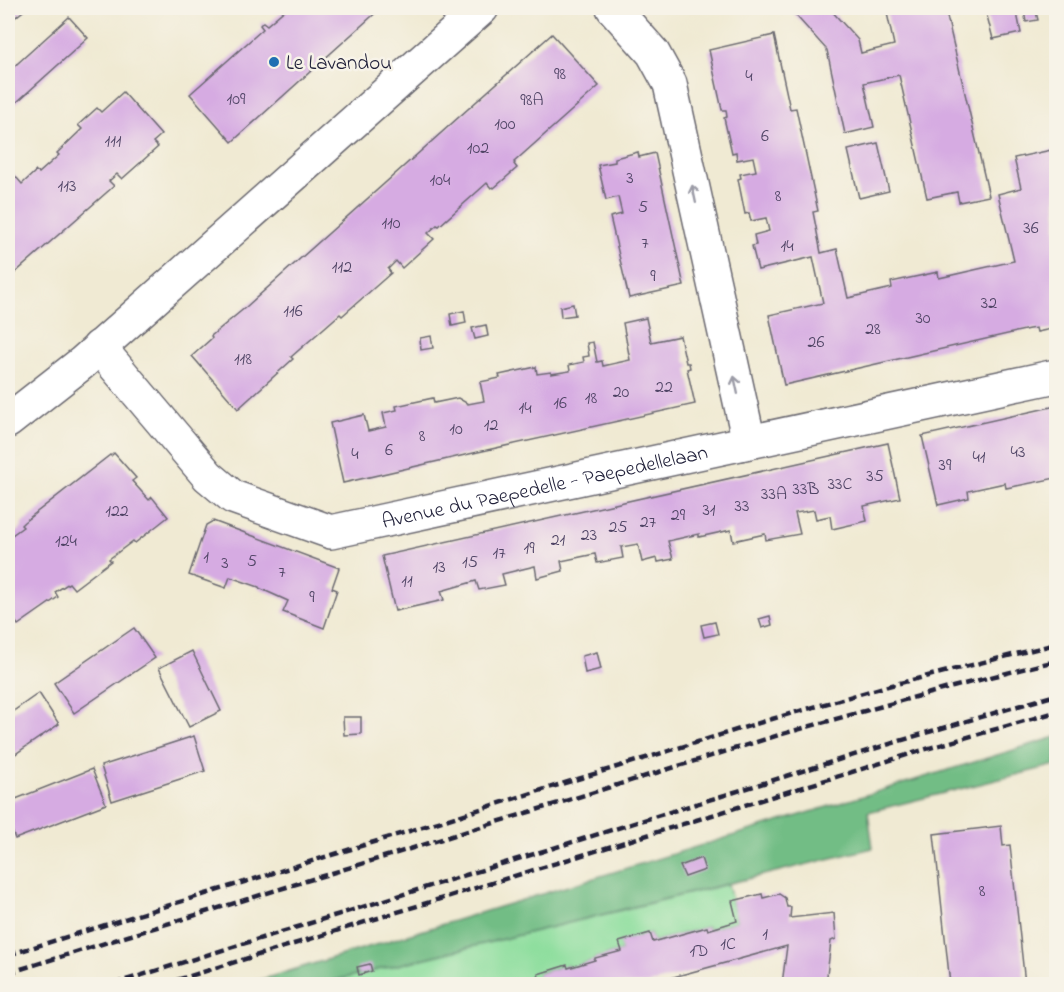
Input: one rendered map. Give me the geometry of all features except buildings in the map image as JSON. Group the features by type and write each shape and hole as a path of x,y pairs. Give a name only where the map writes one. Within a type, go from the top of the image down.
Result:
{"street":[{"path":"8,421 82,363 482,8"},
{"path":"613,8 653,53 670,84 749,442"},
{"name":"Avenue du Paepedelle - Paepedellelaan","path":"99,347 208,476 233,497 331,532 1056,376"}],"green space":[{"path":"1056,737 1056,765 868,812 873,848 320,984 247,984"},
{"path":"728,884 737,921 653,942 650,933 620,942 622,951 568,968 567,965 539,973 540,980 526,984 512,984 510,981 499,984 320,984"}],"railway":[{"path":"8,955 772,719 884,687 1056,644"},
{"path":"8,973 779,735 1056,661"},
{"path":"113,984 932,731 1056,695"},
{"path":"164,984 933,747 1056,712"}],"place":[{"name":"Le Lavandou","path":"274,62"}]}
